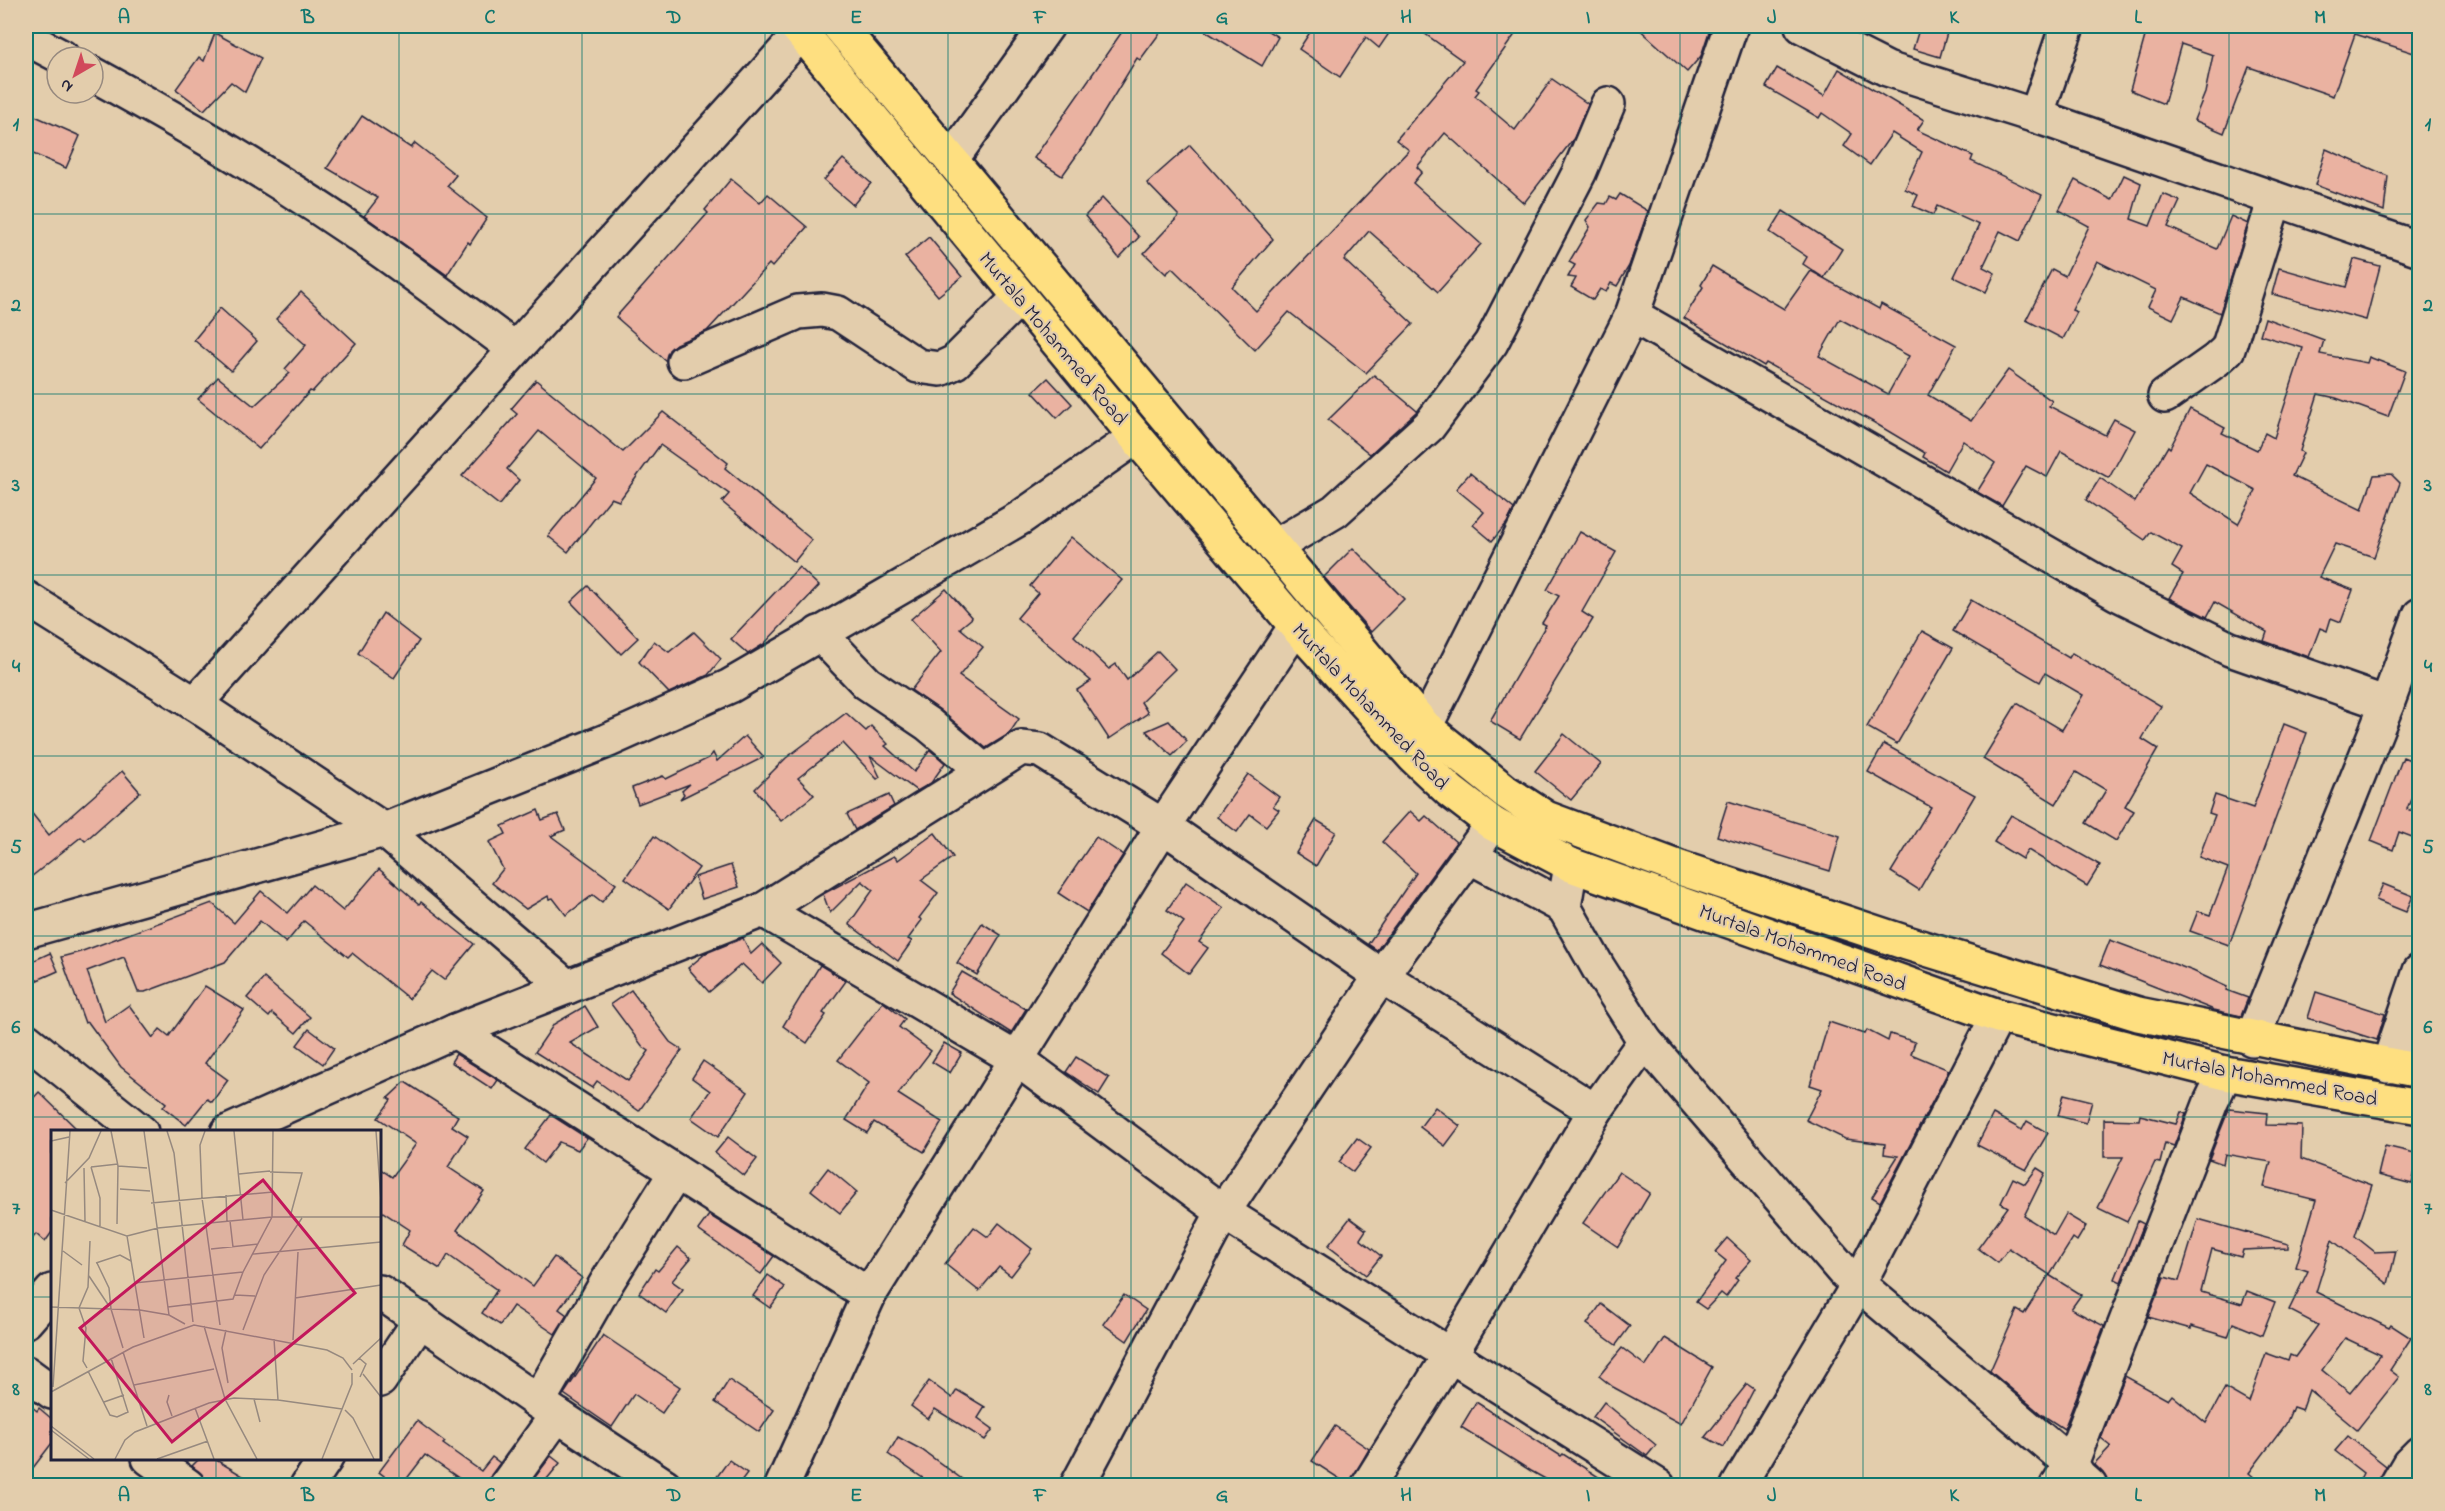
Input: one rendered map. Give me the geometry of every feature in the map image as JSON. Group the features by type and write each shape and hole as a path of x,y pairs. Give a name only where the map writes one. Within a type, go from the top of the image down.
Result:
{"main road":[{"name":"Murtala Mohammed Road","path":"839,26 1274,547 1428,771 1493,824 1571,865 1998,1016 2225,1073 2420,1107"},
{"name":"Murtala Mohammed Road","path":"799,29 1136,437 1296,626 1506,792 1546,818 1680,868 1907,943 2138,1014 2252,1039 2404,1068"}],"street":[{"path":"951,160 1047,26"},
{"path":"1425,727 1632,315 1731,26"},
{"path":"1802,26 1887,69 2036,116 2420,249"},
{"path":"2036,116 2067,26"},
{"path":"195,704 799,29"},
{"path":"26,38 45,48"},
{"path":"105,81 168,116 301,197 376,247 515,349"},
{"path":"1274,547 1335,511 1429,426 1491,344 1578,173 1608,105"},
{"path":"2165,396 2228,349 2275,199"},
{"path":"684,361 798,312 822,310 838,313 918,366 940,369 955,362 1020,297"},
{"path":"1632,315 2118,594 2230,650 2387,704"},
{"path":"26,931 384,830 609,740 730,686 1020,518 1136,437"},
{"path":"26,598 195,704 384,830 567,987"},
{"path":"2252,1039 2387,704 2420,615"},
{"path":"782,1485 869,1295 1163,826 1296,626"},
{"path":"819,633 867,682 928,724 983,770"},
{"path":"230,1130 455,1031 763,910 1021,748 1040,750 1163,826 1380,976 1595,1111"},
{"path":"1077,1485 1223,1212 1380,976 1471,857 1493,824"},
{"path":"1471,857 1564,907 1599,969 1645,1041 1844,1272 2074,1479 2211,1102 2225,1073"},
{"path":"1564,907 1571,865"},
{"path":"763,910 1018,1060 1223,1212 1658,1485"},
{"path":"2404,1068 2420,972"},
{"path":"1738,1485 1858,1285 1998,1016"},
{"path":"455,1031 869,1295"},
{"path":"26,1040 140,1130"},
{"path":"1368,1485 1595,1111 1645,1041"},
{"path":"506,1485 547,1408 607,1282 676,1172"},
{"path":"26,1321 51,1292"},
{"path":"381,1293 547,1408 665,1485"},
{"path":"381,1379 421,1319"},
{"path":"26,1373 51,1391"},
{"path":"2396,1485 2409,1464 2420,1454"},
{"path":"152,1460 188,1485"},
{"path":"307,1485 325,1460"}],"building":[{"path":"1126,26 1165,26 1140,60 1137,58 1084,145 1062,176 1034,158"},
{"path":"1197,26 1260,26 1278,37 1262,66"},
{"path":"1314,26 1394,26 1379,48 1366,37 1340,77 1299,49"},
{"path":"1414,26 1521,26 1476,89 1479,91 1475,96 1515,130 1552,79 1588,104 1574,138 1524,203 1445,133 1417,167 1422,172 1413,183 1481,244 1438,292 1369,231 1344,260 1413,324 1366,373 1289,312 1255,350 1172,268 1166,274 1144,253 1179,216 1147,183 1190,145 1273,239 1232,287 1256,311 1409,150 1396,140 1463,61"},
{"path":"1636,26 1702,26 1709,32 1701,56 1687,72"},
{"path":"1920,26 1949,26 1940,57 1913,49"},
{"path":"2135,26 2420,26 2420,55 2355,34 2333,96 2249,67 2224,133 2194,120 2205,93 2213,55 2181,44 2164,104 2130,90 2146,33 2135,29"},
{"path":"215,33 261,58 245,92 231,82 204,110 176,89 199,57 204,61"},
{"path":"1777,68 1824,96 1839,69 1924,120 1917,130 1973,156 1971,161 2042,195 2020,241 2000,231 1983,267 1995,273 1986,292 1954,277 1979,225 1937,206 1933,215 1913,206 1918,195 1905,189 1922,152 1892,133 1870,165 1844,146 1852,134 1822,113 1819,118 1766,87"},
{"path":"26,112 80,136 66,168 26,151"},
{"path":"362,116 411,148 415,143 456,175 447,186 487,218 447,275 364,216 378,198 327,168"},
{"path":"2326,149 2388,176 2384,211 2315,185"},
{"path":"843,159 871,183 853,205 824,180"},
{"path":"2124,175 2141,183 2131,219 2150,226 2163,194 2180,201 2168,227 2217,249 2231,216 2248,224 2220,313 2184,297 2173,319 2148,307 2156,290 2097,261 2072,310 2077,312 2063,339 2026,320 2052,269 2065,276 2089,226 2059,210 2075,180 2112,200"},
{"path":"731,179 760,203 768,194 807,227 772,267 769,264 707,331 676,344 669,350 666,361 616,317 708,213 705,210"},
{"path":"1620,194 1648,211 1629,266 1617,286 1611,283 1606,292 1600,289 1593,300 1571,287 1576,278 1568,277 1575,265 1569,262 1590,227 1586,220 1599,203 1606,204 1610,197 1616,200"},
{"path":"1102,198 1139,237 1119,258 1085,216"},
{"path":"1783,211 1842,249 1824,278 1803,264 1807,257 1770,232"},
{"path":"929,237 962,277 938,296 905,257"},
{"path":"2354,259 2380,266 2366,320 2272,294 2279,268 2346,287"},
{"path":"1712,266 1784,309 1811,271 1879,309 1881,304 1956,345 1928,395 1971,421 2008,370 2052,401 2049,406 2105,435 2114,419 2135,430 2109,478 2061,451 2047,477 2026,466 2002,506 1977,492 1995,463 1963,441 1946,471 1923,457 1925,453 1873,422 1766,363 1764,366 1684,318 1703,287 1701,285","holes":["1840,319 1909,356 1888,394 1819,356"]},
{"path":"301,292 356,343 259,449 198,399 218,377 254,406 290,373 285,369 306,345 276,319"},
{"path":"220,308 257,341 231,371 194,340"},
{"path":"2265,318 2324,340 2320,354 2367,363 2369,357 2405,371 2388,417 2336,398 2318,394 2300,451 2303,453 2292,476 2362,510 2374,475 2391,474 2400,483 2374,557 2335,544 2319,577 2353,590 2341,622 2331,618 2327,631 2320,628 2309,657 2264,641 2267,632 2215,602 2207,617 2169,598 2183,574 2172,567 2182,549 2151,532 2145,540 2086,500 2100,478 2135,502 2168,446 2170,448 2190,409 2225,428 2222,433 2257,450 2265,433 2274,438 2303,348 2260,335","holes":["2206,464 2256,490 2238,524 2190,493"]},
{"path":"1374,375 1417,411 1370,454 1328,420"},
{"path":"1048,378 1072,404 1057,418 1033,392"},
{"path":"536,380 623,452 663,412 728,463 725,468 812,540 794,562 722,502 729,494 660,445 619,501 611,498 568,552 548,536 596,478 539,431 507,469 519,480 499,505 462,476 517,414 511,409"},
{"path":"1470,473 1514,509 1507,523 1492,541 1473,525 1484,512 1456,489"},
{"path":"1580,532 1616,552 1582,612 1593,619 1520,739 1490,721 1546,625 1542,623 1559,596 1547,590"},
{"path":"1071,537 1122,580 1074,636 1109,669 1116,664 1127,680 1158,651 1175,669 1141,702 1148,713 1109,739 1077,690 1091,681 1017,618 1038,593 1030,586"},
{"path":"1353,548 1404,599 1371,632 1324,577"},
{"path":"799,567 819,586 764,644 748,654 731,639"},
{"path":"588,586 638,638 621,654 571,602"},
{"path":"946,589 972,618 960,628 983,647 959,676 1019,719 1009,734 986,748 940,710 911,690 941,652 911,619"},
{"path":"1971,600 2069,658 2072,653 2161,706 2142,739 2158,749 2125,806 2134,811 2116,841 2086,823 2106,790 2076,772 2056,804 1983,759 2017,703 2062,730 2083,695 2045,673 2040,682 1953,631"},
{"path":"383,613 419,641 394,678 358,653"},
{"path":"1922,631 1953,648 1897,744 1867,727"},
{"path":"694,632 721,659 708,675 669,693 639,662 654,641 669,652"},
{"path":"846,713 866,731 871,726 888,744 885,746 914,772 930,750 945,763 931,783 917,791 870,756 880,777 877,779 843,743 798,778 814,795 781,821 755,789 786,758"},
{"path":"1169,721 1187,741 1172,756 1146,731"},
{"path":"2284,724 2307,733 2229,945 2190,931 2198,911 2210,915 2228,868 2199,857 2215,815 2209,813 2215,795 2253,808"},
{"path":"1564,734 1601,764 1571,800 1535,771"},
{"path":"745,736 764,757 680,799 684,794 682,791 690,784 638,804 632,788 663,776 666,779 709,758 713,753 717,761"},
{"path":"1884,744 1975,795 1919,890 1891,872 1931,807 1868,772"},
{"path":"2403,757 2420,764 2420,776 2407,809 2420,814 2420,840 2399,832 2393,850 2371,841"},
{"path":"122,771 140,792 85,841 81,837 26,881 26,806 49,835"},
{"path":"1248,774 1279,797 1273,806 1279,810 1266,826 1250,814 1237,832 1217,817"},
{"path":"889,795 894,806 855,830 847,814"},
{"path":"1728,801 1840,836 1830,871 1717,836"},
{"path":"538,810 542,820 558,814 565,830 551,836 616,884 602,902 593,895 566,915 553,898 549,899 548,896 526,909 492,883 503,869 489,842 506,834 502,826"},
{"path":"1410,811 1421,821 1426,816 1456,842 1377,950 1368,944 1416,873 1382,842"},
{"path":"2011,815 2100,865 2087,886 2028,850 2022,859 1994,842"},
{"path":"1316,820 1336,832 1316,866 1296,853"},
{"path":"935,833 953,857 921,880 938,893 919,918 922,920 908,939 912,941 898,961 849,924 873,890 862,881 830,913 823,894 894,856 898,860"},
{"path":"654,836 699,868 669,909 625,878"},
{"path":"1096,837 1123,855 1087,912 1058,893"},
{"path":"731,865 739,887 702,899 695,877"},
{"path":"379,869 419,904 421,902 474,944 444,980 432,971 409,999 352,953 348,957 304,921 286,943 260,921 225,962 145,992 138,992 124,957 87,971 105,1022 129,1005 153,1038 160,1029 169,1036 205,986 244,1010 205,1063 228,1080 212,1102 207,1099 186,1125 163,1107 166,1103 121,1067 88,1022 85,1023 61,957 212,903 234,923 261,891 288,913 312,885 343,911"},
{"path":"1186,882 1224,908 1199,942 1208,948 1189,974 1161,953 1184,922 1167,910"},
{"path":"2383,884 2413,896 2406,912 2376,900"},
{"path":"982,923 1001,935 977,975 957,963"},
{"path":"743,938 751,954 762,944 781,963 762,983 742,964 709,992 688,968 706,953"},
{"path":"2110,940 2193,971 2227,987 2226,990 2248,998 2241,1016 2214,1010 2100,965"},
{"path":"50,953 58,971 26,985 26,964"},
{"path":"820,965 846,981 823,1013 826,1015 807,1043 783,1026"},
{"path":"962,972 1026,1009 1011,1033 949,993"},
{"path":"264,978 310,1017 296,1033 272,1013 269,1017 247,998"},
{"path":"631,990 670,1042 682,1050 639,1111 597,1081 592,1088 535,1052 554,1024 585,1006 598,1027 570,1043 628,1081 649,1051 643,1047 611,1004"},
{"path":"2316,992 2385,1014 2377,1040 2308,1018"},
{"path":"883,1002 905,1019 899,1027 931,1051 898,1094 942,1122 924,1152 874,1122 867,1133 846,1120 869,1083 838,1060"},
{"path":"1829,1022 1865,1034 1867,1030 1888,1041 1890,1034 1915,1042 1911,1054 1949,1070 1880,1202 1872,1197 1898,1156 1884,1154 1885,1144 1845,1139 1806,1120 1822,1089 1810,1085"},
{"path":"309,1029 334,1048 323,1064 297,1045"},
{"path":"944,1043 962,1053 950,1073 932,1062"},
{"path":"456,1054 498,1080 492,1089 451,1062"},
{"path":"1076,1057 1109,1078 1099,1094 1066,1072"},
{"path":"703,1061 748,1092 718,1137 691,1118 710,1091 692,1078"},
{"path":"405,1082 458,1116 452,1126 468,1136 448,1167 484,1191 457,1230 533,1286 554,1257 582,1278 559,1309 567,1315 555,1334 513,1306 500,1325 482,1313 497,1290 448,1255 440,1269 402,1245 410,1230 381,1211 381,1170 392,1177 416,1144 378,1118 391,1100 388,1098"},
{"path":"39,1092 78,1130 51,1130 51,1233 45,1242 36,1234 26,1247 26,1106"},
{"path":"2064,1094 2092,1101 2086,1123 2058,1116"},
{"path":"1435,1107 1460,1126 1445,1146 1420,1127"},
{"path":"2229,1109 2267,1113 2266,1125 2302,1126 2301,1159 2372,1185 2355,1236 2375,1252 2396,1251 2388,1284 2332,1240 2316,1292 2389,1328 2391,1325 2411,1338 2390,1370 2399,1377 2357,1430 2309,1390 2302,1410 2293,1407 2286,1424 2249,1473 2263,1485 2109,1485 2103,1473 2094,1464 2111,1446 2101,1438 2125,1376 2168,1400 2172,1395 2206,1423 2225,1388 2249,1402 2266,1353 2288,1361 2290,1355 2295,1357 2318,1325 2289,1310 2308,1271 2296,1267 2316,1200 2264,1187 2271,1162 2225,1154 2223,1164 2209,1159","holes":["2345,1338 2381,1355 2350,1393 2322,1370"]},
{"path":"2181,1112 2186,1114 2174,1146 2165,1143 2160,1163 2155,1162 2127,1222 2098,1208 2123,1157 2104,1157 2104,1119 2139,1120 2140,1115 2176,1124"},
{"path":"1993,1114 2022,1130 2027,1121 2048,1133 2026,1170 1977,1145"},
{"path":"551,1115 587,1138 578,1150 559,1142 543,1163 525,1149"},
{"path":"728,1137 757,1159 744,1176 715,1153"},
{"path":"1357,1138 1371,1148 1353,1172 1339,1162"},
{"path":"2385,1146 2419,1154 2412,1184 2378,1175"},
{"path":"828,1168 857,1192 840,1213 811,1190"},
{"path":"2037,1168 2045,1173 2024,1216 2054,1235 2066,1214 2086,1226 2077,1241 2073,1238 2050,1275 2009,1248 1998,1263 1978,1248 2008,1207 2001,1203 2013,1178 2025,1184"},
{"path":"1619,1172 1650,1193 1618,1247 1583,1223"},
{"path":"709,1215 774,1256 761,1274 698,1230"},
{"path":"1350,1218 1366,1230 1360,1239 1381,1256 1366,1275 1328,1246"},
{"path":"2198,1219 2288,1244 2288,1248 2243,1250 2241,1257 2212,1249 2201,1292 2242,1304 2247,1291 2275,1302 2262,1335 2233,1323 2228,1337 2148,1317 2164,1277 2179,1281"},
{"path":"2138,1221 2144,1224 2121,1282 2115,1279"},
{"path":"999,1223 1032,1249 1011,1276 999,1267 979,1291 945,1264 974,1227 988,1237"},
{"path":"1727,1238 1751,1260 1735,1278 1738,1280 1726,1297 1721,1293 1706,1309 1696,1302 1726,1261 1715,1252"},
{"path":"678,1247 691,1258 672,1281 683,1289 666,1313 639,1293 655,1269 658,1271"},
{"path":"768,1275 785,1287 770,1308 753,1296"},
{"path":"2049,1275 2081,1295 2071,1309 2104,1326 2064,1429 2041,1414 1990,1371 2017,1310 2024,1314"},
{"path":"1124,1295 1146,1310 1127,1341 1103,1324"},
{"path":"1601,1304 1630,1326 1616,1345 1587,1324"},
{"path":"603,1335 680,1387 662,1413 634,1394 612,1427 564,1394"},
{"path":"1665,1338 1712,1367 1681,1424 1613,1387 1599,1376 1622,1348 1646,1366"},
{"path":"729,1380 774,1410 759,1432 715,1402"},
{"path":"929,1381 952,1398 957,1390 985,1407 978,1418 993,1429 985,1440 935,1409 928,1419 911,1406"},
{"path":"1747,1384 1754,1389 1724,1447 1705,1437"},
{"path":"26,1402 37,1411 39,1408 51,1418 51,1444 26,1477"},
{"path":"1476,1402 1611,1485 1556,1485 1531,1471 1461,1427"},
{"path":"1604,1402 1656,1445 1647,1456 1593,1417"},
{"path":"417,1421 445,1442 443,1444 481,1471 492,1457 500,1463 487,1485 469,1485 425,1455 402,1485 396,1485 379,1472"},
{"path":"1335,1426 1369,1449 1349,1485 1312,1461"},
{"path":"2348,1436 2386,1466 2377,1485 2357,1485 2363,1473 2335,1451"},
{"path":"898,1437 922,1450 970,1485 933,1485 888,1454"},
{"path":"551,1456 560,1463 542,1485 529,1485"},
{"path":"198,1460 216,1460 258,1485 211,1485 192,1466"},
{"path":"729,1460 747,1473 738,1485 711,1485"}]}
